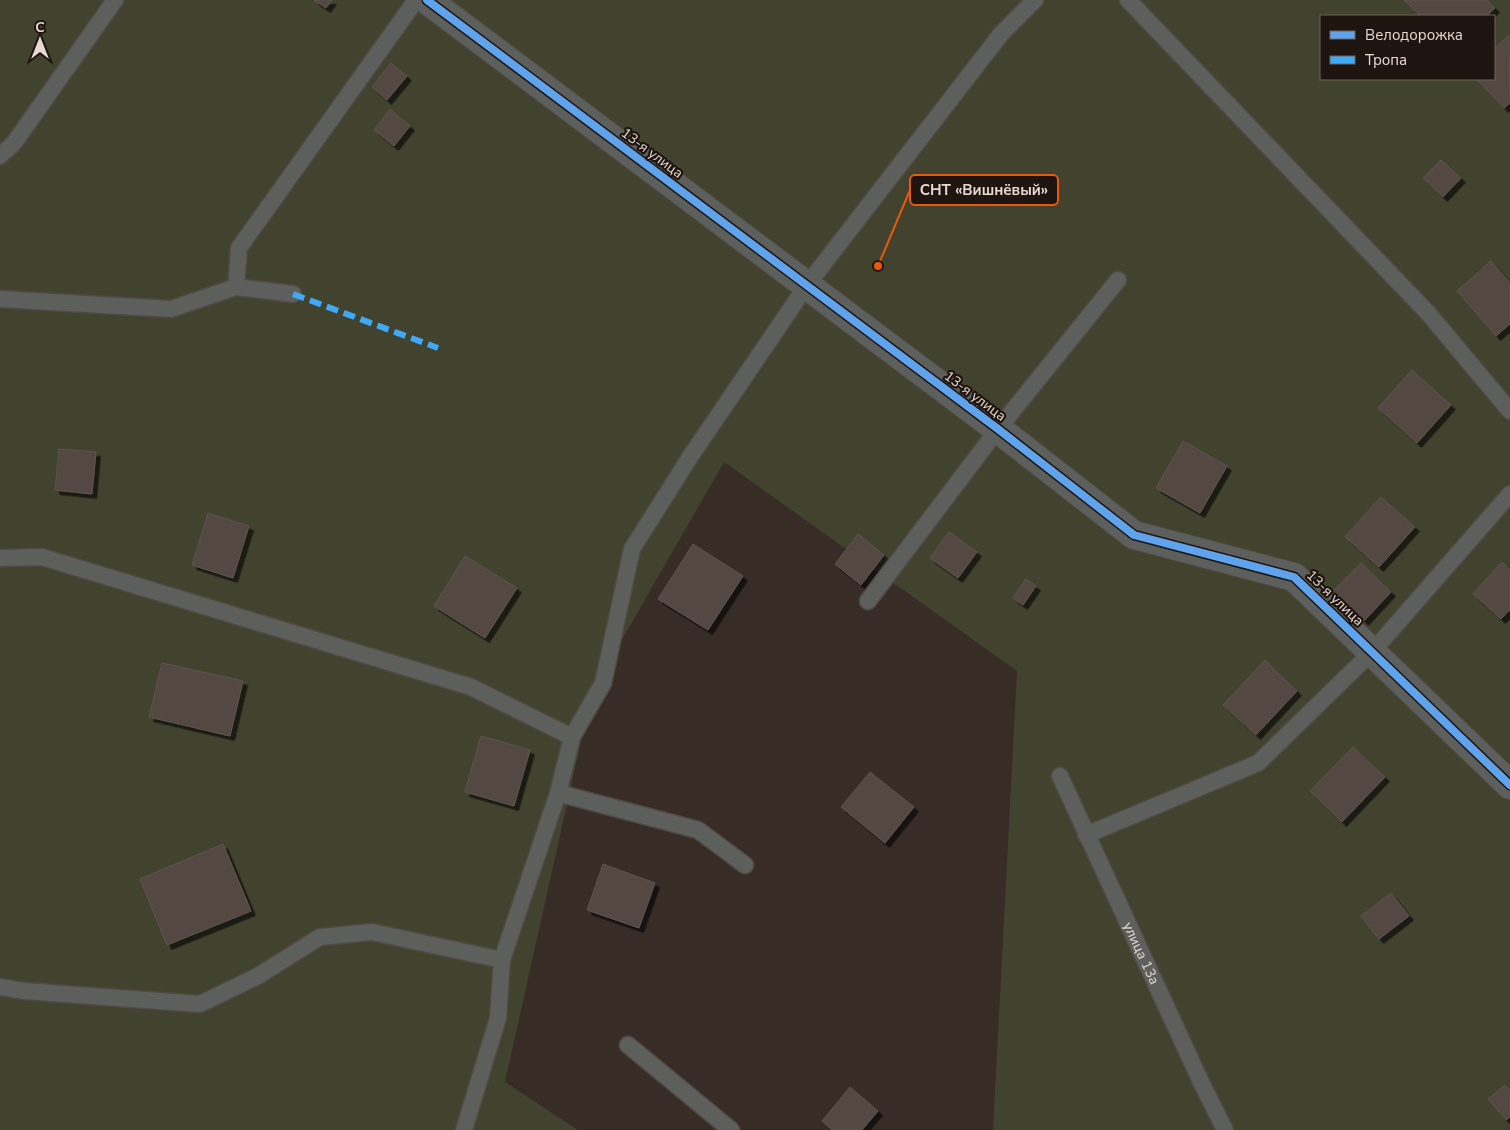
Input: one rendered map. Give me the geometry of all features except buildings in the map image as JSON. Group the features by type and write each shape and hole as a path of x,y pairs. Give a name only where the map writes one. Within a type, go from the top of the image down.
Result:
{"street":[{"name":"13-я улица","path":"427,0 998,429 1134,535 1294,577 1510,785"}],"lane":[{"path":"0,156 14,143 116,0"},
{"path":"236,287 239,248 416,0"},
{"path":"464,1130 498,1018 502,960 558,793 572,737 604,683 632,549 690,457 808,286 1001,34 1035,0"},
{"path":"1128,0 1428,313 1510,411"},
{"path":"868,601 998,429 1118,280"},
{"path":"0,300 171,309 236,287 293,294"},
{"path":"1086,835 1258,762 1372,652 1510,494"},
{"path":"0,558 42,557 470,687 572,737"},
{"name":"улица 13а","path":"1060,776 1225,1130"},
{"path":"558,793 698,830 745,865"},
{"path":"0,987 24,991 200,1004 258,976 320,937 372,932 502,960"},
{"path":"628,1045 731,1130"}],"green space":[{"path":"0,0 1510,0 1510,1130 993,1130 1017,671 724,462 592,692 505,1082 578,1130 0,1130"}],"marked path":[{"path":"293,294 438,348"}],"cycle path":[{"path":"427,0 998,429 1134,535 1294,577 1510,785"}],"place":[{"name":"СНТ «Вишнёвый»","path":"878,266"}]}
